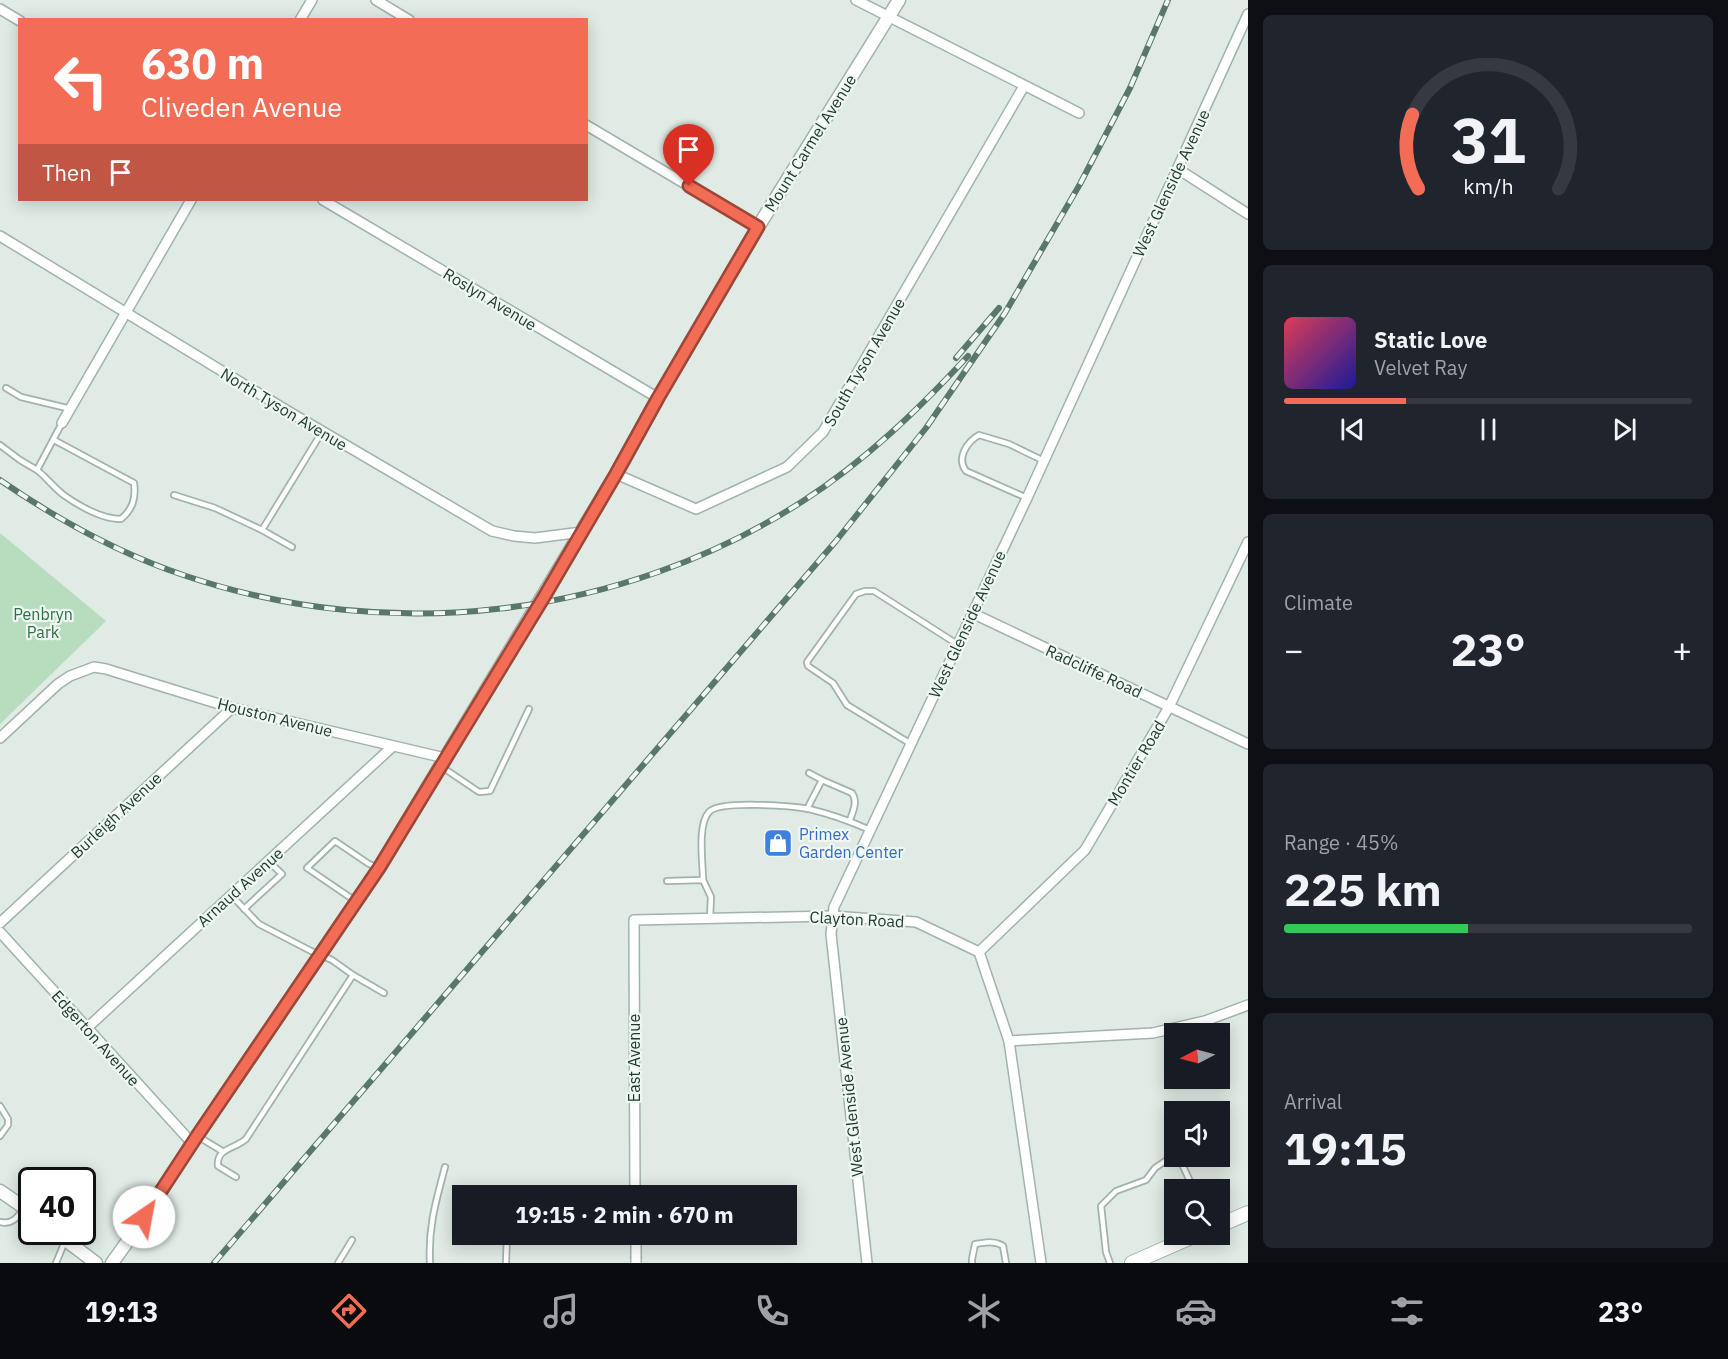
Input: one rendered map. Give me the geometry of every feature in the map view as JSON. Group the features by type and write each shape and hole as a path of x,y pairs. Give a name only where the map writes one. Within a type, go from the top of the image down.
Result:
{"main road":[{"path":"1230,1221 1248,1213"},
{"path":"1132,1263 1173,1245"}],"street":[{"path":"301,18 312,0"},
{"path":"376,0 406,18"},
{"path":"856,0 1079,112"},
{"name":"Mount Carmel Avenue","path":"112,1263 379,868 582,532 758,227 899,0"},
{"path":"0,9 18,20"},
{"name":"West Glenside Avenue","path":"867,1263 831,934 836,899 1027,498 1248,15"},
{"name":"South Tyson Avenue","path":"616,474 696,510 787,467 823,432 1024,86"},
{"path":"588,126 758,227"},
{"path":"1178,169 1248,214"},
{"path":"62,423 190,201"},
{"name":"Roslyn Avenue","path":"325,201 658,398"},
{"name":"North Tyson Avenue","path":"0,236 322,432 492,531 535,538 582,532"},
{"name":"Montier Road","path":"979,952 1085,850 1169,707 1248,542"},
{"name":"Radcliffe Road","path":"972,613 1248,744"},
{"name":"Houston Avenue","path":"0,738 58,684 70,676 94,668 106,669 232,708 393,747 443,762"},
{"name":"Burleigh Avenue","path":"0,923 232,708"},
{"name":"Arnaud Avenue","path":"87,1028 393,747"},
{"name":"Clayton Road","path":"634,920 832,916 916,922 979,952"},
{"name":"East Avenue","path":"634,920 635,1185"},
{"name":"Edgerton Avenue","path":"0,932 87,1028 195,1140"},
{"path":"979,952 1009,1041 1041,1263"},
{"path":"1009,1041 1153,1033 1205,1021 1248,1005"},
{"path":"0,1191 18,1203"},
{"path":"72,1245 96,1263"},
{"path":"636,1245 636,1263"}],"lane":[{"path":"6,388 21,397 71,409"},
{"path":"37,470 62,423"},
{"path":"262,530 322,432"},
{"path":"1027,498 966,471 961,460 964,453 972,438 979,435 1009,444 1044,461"},
{"path":"0,445 37,470 64,495 104,518 121,519 127,514 135,495 134,483 54,440"},
{"path":"174,495 215,508 292,547"},
{"path":"911,744 847,705 833,683 808,666 807,662 856,594 865,591 874,591 957,645"},
{"path":"443,762 479,792 490,791 530,708"},
{"path":"809,773 852,793 855,804 850,820"},
{"path":"807,809 822,780"},
{"path":"710,918 711,897 703,880 702,833 704,819 710,810 738,804 807,809 850,820 870,830"},
{"path":"357,900 307,868 335,841 369,864 379,868"},
{"path":"244,909 282,874 269,862"},
{"path":"667,881 703,880"},
{"path":"231,895 259,924 332,960 384,993"},
{"path":"237,1177 218,1166 217,1159 222,1151 246,1139 353,975"},
{"path":"0,1106 9,1125 0,1136"},
{"path":"195,1140 222,1151"},
{"path":"1110,1263 1106,1252 1101,1206 1116,1191 1146,1180 1155,1168 1164,1163"},
{"path":"430,1263 429,1240 434,1207 445,1167"},
{"path":"0,1222 14,1221 18,1218"},
{"path":"338,1263 352,1240"},
{"path":"972,1263 975,1244 989,1242 1003,1246 1006,1263"},
{"path":"56,1263 63,1245"},
{"path":"506,1263 507,1245"}],"green space":[{"name":"Penbryn Park","path":"0,533 106,621 0,724"}],"railway":[{"path":"214,1263 836,541 926,428 1005,313 1080,184 1130,88 1168,0"},
{"path":"956,358 999,308"},
{"path":"0,480 44,509 113,547 186,576 264,597 343,610 423,613 503,608 582,594 659,572 733,541 803,501 848,469 910,415 968,356"}],"place":[{"name":"Primex Garden Center","path":"778,843"}],"route":[{"path":"144,1217 379,868 544,597 758,227 689,186"}]}
